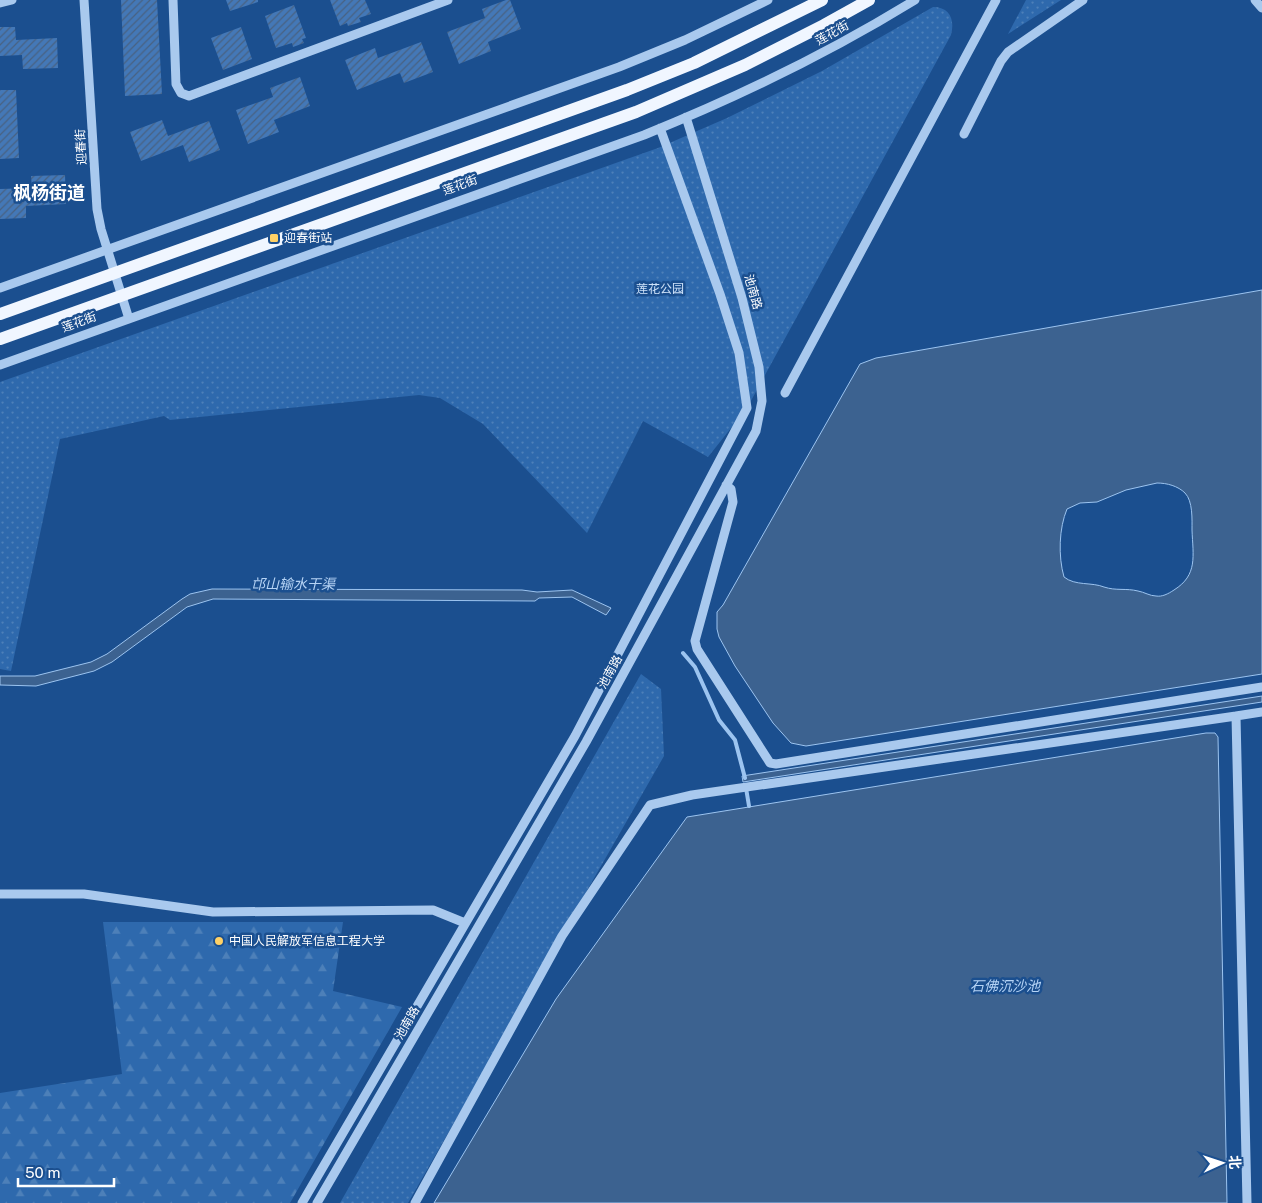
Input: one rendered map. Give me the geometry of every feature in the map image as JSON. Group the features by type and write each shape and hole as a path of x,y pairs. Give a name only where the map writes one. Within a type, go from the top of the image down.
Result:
{"main road":[{"path":"0,314 627,90 694,63 822,0"},
{"name":"莲花街","path":"0,339 636,112 745,65 869,0"}],"street":[{"path":"0,3 12,0"},
{"name":"迎春街","path":"84,0 97,209 114,273 129,318"},
{"path":"173,0 176,84 180,93 189,96 448,0"},
{"path":"0,288 619,67 685,40 768,0"},
{"name":"莲花街","path":"0,365 660,128 805,63 915,0"},
{"path":"785,393 996,0"},
{"path":"964,134 1001,61 1008,52 1083,0"},
{"path":"1255,0 1262,8"},
{"name":"池南路","path":"317,1203 586,742 756,431 762,401 759,367 742,298 686,117"},
{"name":"池南路","path":"302,1203 575,736 747,408 739,353 720,294 660,128"},
{"path":"726,485 731,489 733,502 695,641 697,649 770,762 776,764 1262,687"},
{"path":"415,1203 562,936 650,805 752,786 1262,712"},
{"path":"1236,716 1246,1203"},
{"path":"0,894 84,894 212,912 433,910 466,923"}],"green space":[{"path":"1026,0 1061,0 1008,34"},
{"name":"莲花公园","path":"933,7 944,9 950,15 952,20 951,35 747,408 708,457 643,421 587,533 483,424 440,398 419,395 170,420 164,416 60,439 11,671 0,669 0,382 658,148 727,118 822,71"},
{"path":"641,674 661,689 664,756 408,1203 340,1203"},
{"path":"103,922 343,922 333,991 402,1007 290,1203 0,1203 0,1093 122,1074"}],"water":[{"path":"1262,290 1262,674 806,746 791,743 773,723 735,666 719,637 717,612 723,605 860,364 876,358","holes":["1161,483 1179,488 1188,496 1191,506 1193,556 1191,571 1182,584 1167,594 1158,596 1134,590 1113,589 1073,582 1064,577 1060,542 1062,525 1067,509 1080,503 1097,502 1126,490"]},
{"path":"212,589 522,590 537,592 572,590 611,608 606,615 572,597 539,598 535,601 213,599 187,607 112,662 94,671 36,686 0,685 0,676 35,676 91,662 107,654 190,594"},
{"path":"1262,696 1262,702 743,782 742,776"},
{"name":"石佛沉沙池","path":"1215,733 1218,737 1227,1203 434,1203 556,999 687,817"}],"building":[{"path":"121,0 157,0 162,94 125,96"},
{"path":"226,0 258,0 258,2 230,11"},
{"path":"330,0 365,0 371,14 359,18 361,22 348,26 347,23 340,26"},
{"path":"510,0 521,29 488,42 491,51 459,64 447,32 485,18 482,9"},
{"path":"294,5 306,38 302,39 304,43 293,47 292,43 276,48 265,16"},
{"path":"0,27 15,27 16,40 57,38 58,68 23,69 22,55 0,56"},
{"path":"241,27 252,59 223,70 211,38"},
{"path":"421,42 433,72 404,83 400,73 357,90 345,60 375,48 378,58"},
{"path":"300,77 310,106 274,120 279,132 248,144 236,110 273,97 270,88"},
{"path":"0,90 16,90 19,158 0,159"},
{"path":"162,120 168,136 209,121 220,150 189,162 183,145 141,161 130,132"},
{"path":"65,175 66,204 26,206 26,218 0,219 0,189 32,188 31,176"}],"waterway":[{"path":"683,653 695,667 719,720 735,740 745,778"},
{"path":"746,788 749,806"}],"place":[{"name":"迎春街站","path":"274,238"},
{"name":"中国人民解放军信息工程大学","path":"219,941"}],"district":[{"name":"枫杨街道","path":"49,192"}],"water label":[{"name":"邙山输水干渠","path":"293,584"}]}
